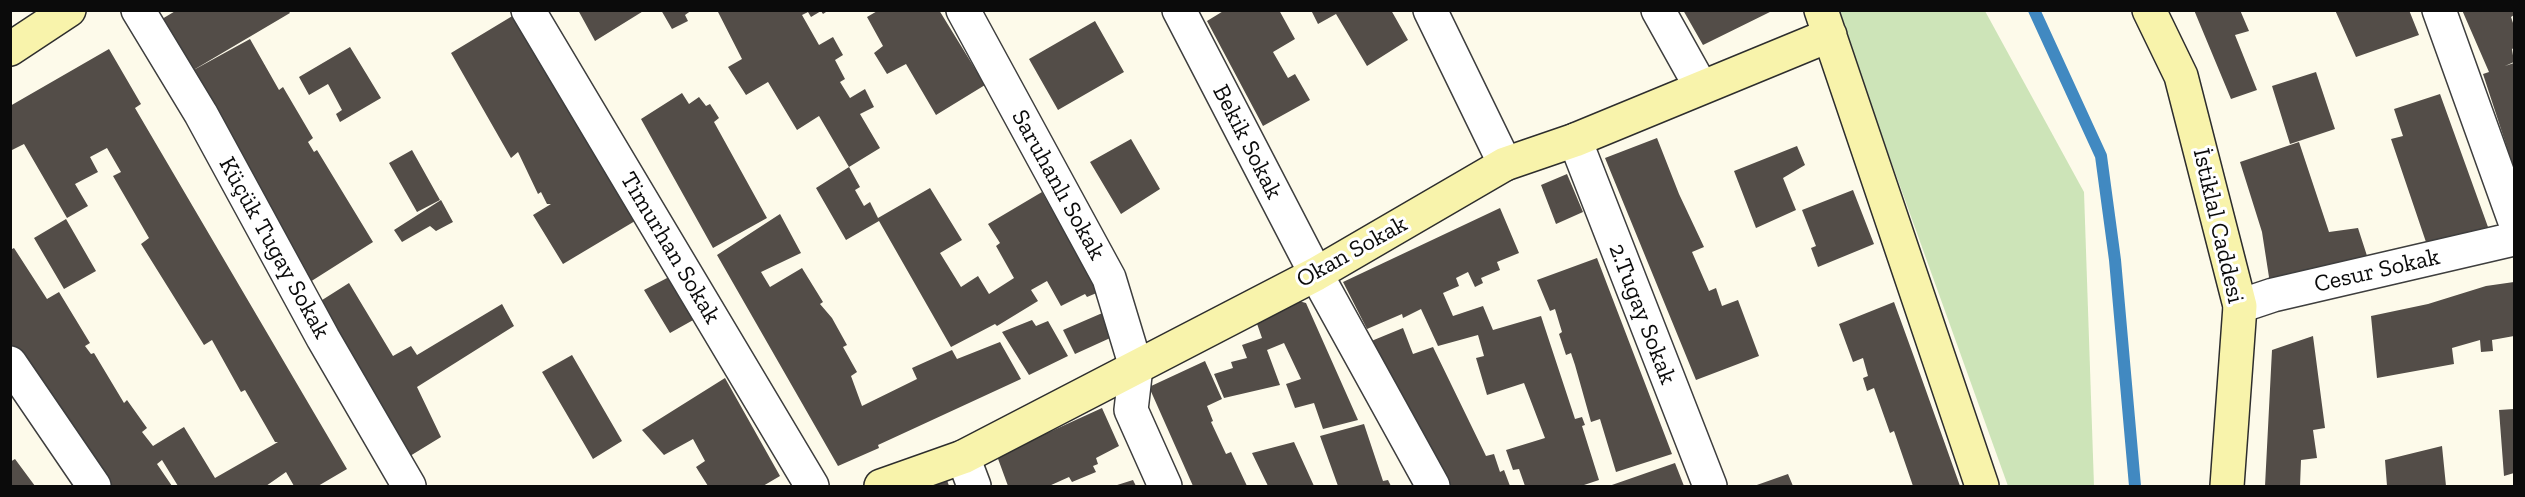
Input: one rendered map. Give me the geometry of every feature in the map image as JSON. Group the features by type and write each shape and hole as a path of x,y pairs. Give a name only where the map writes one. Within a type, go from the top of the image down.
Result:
{"street":[{"path":"10,49 69,10"},
{"name":"Küçük Tugay Sokak","path":"138,10 201,114 323,338 409,486"},
{"name":"Timurhan Sokak","path":"528,10 812,486"},
{"name":"Saruhanlı Sokak","path":"963,10 1109,278 1136,367"},
{"name":"Bekik Sokak","path":"1179,10 1316,274 1433,486"},
{"path":"1430,10 1505,164"},
{"path":"1658,10 1701,87"},
{"name":"İstiklal Caddesi","path":"2149,10 2181,76 2240,306 2227,486"},
{"path":"2439,10 2514,219"},
{"path":"1825,22 1982,486"},
{"name":"Okan Sokak","path":"881,486 968,472 1136,367 1316,274 1505,164 1575,140 1701,87 1825,22"},
{"name":"2.Tugay Sokak","path":"1575,140 1710,486"},
{"name":"Cesur Sokak","path":"2240,306 2273,295 2514,239"},
{"path":"10,363 94,486"},
{"path":"1136,367 1131,410 1165,486"}],"green space":[{"path":"1837,11 1985,11 2084,192 2094,486 2008,486"}],"building":[{"path":"177,10 288,10 290,13 190,72 250,39 279,90 283,87 313,138 308,142 314,152 317,150 373,242 310,282 157,22"},
{"path":"578,10 645,10 595,41"},
{"path":"661,10 692,10 685,15 688,21 672,29"},
{"path":"717,10 829,10 823,14 821,11 811,17 808,12 802,15 819,45 833,37 843,55 835,60 845,79 840,82 850,98 865,89 874,107 860,114 880,148 849,167 819,116 797,130 768,82 746,95 728,67 742,59"},
{"path":"879,10 939,10 985,85 936,115 906,64 887,74 874,53 883,46 867,17"},
{"path":"1225,10 1279,10 1295,39 1273,52 1288,78 1295,74 1310,100 1263,126 1207,21"},
{"path":"1311,10 1391,10 1408,40 1367,66 1336,14 1318,24"},
{"path":"1683,10 1774,10 1703,45"},
{"path":"2194,10 2240,10 2249,31 2235,35 2257,90 2231,99"},
{"path":"2335,10 2409,10 2419,35 2356,57"},
{"path":"2462,10 2514,10 2514,15 2511,17 2514,26 2514,48 2512,49 2514,62 2505,66 2514,63 2514,169 2483,74 2489,72"},
{"path":"514,15 635,221 563,264 533,215 551,204 547,204 541,192 538,194 518,152 511,158 451,53"},
{"path":"1095,21 1124,72 1058,110 1029,59"},
{"path":"350,47 381,98 340,122 336,114 342,110 328,84 309,95 299,77"},
{"path":"109,49 141,104 135,108 347,469 318,486 294,486 286,472 266,486 178,486 162,460 157,464 172,486 104,486 10,352 10,250 14,248 47,299 59,292 90,343 85,346 91,354 94,353 124,403 127,400 147,428 142,432 153,446 184,427 215,478 278,442 275,442 245,390 241,392 212,340 204,345 141,244 149,238 113,176 121,172 107,148 90,157 98,172 75,184 88,206 67,218 24,144 10,151 10,106"},
{"path":"2316,72 2335,129 2290,144 2272,86"},
{"path":"682,93 689,104 699,97 706,106 710,104 719,118 714,122 767,218 713,248 641,119"},
{"path":"2440,94 2488,227 2427,245 2391,139 2403,136 2394,109"},
{"path":"1657,138 1679,194 1704,247 1692,252 1709,291 1716,288 1722,306 1738,300 1759,356 1696,380 1605,158"},
{"path":"1131,139 1160,189 1121,214 1090,162"},
{"path":"2299,142 2329,232 2358,228 2369,262 2271,290 2262,232 2240,162"},
{"path":"1797,146 1805,165 1783,178 1796,210 1756,228 1734,171"},
{"path":"412,150 440,200 417,212 389,163"},
{"path":"849,167 860,187 855,190 864,206 870,202 878,218 930,188 962,240 940,253 961,287 978,276 989,294 1014,278 996,246 1000,243 988,224 1042,192 1099,292 1087,297 1085,294 1061,306 1047,281 1031,290 1038,301 997,326 995,324 951,347 879,221 846,240 816,188"},
{"path":"1567,174 1583,212 1556,224 1541,185"},
{"path":"1853,190 1874,244 1818,267 1811,248 1816,246 1802,210"},
{"path":"441,200 453,222 436,231 430,226 402,242 394,230"},
{"path":"1500,208 1519,253 1497,262 1500,270 1481,278 1483,283 1475,287 1468,272 1456,278 1459,286 1443,293 1453,316 1483,306 1493,330 1541,316 1575,419 1582,417 1585,425 1582,426 1599,480 1581,486 1525,486 1519,469 1513,470 1506,450 1545,438 1524,383 1487,395 1476,358 1484,356 1478,335 1438,346 1421,309 1403,318 1402,314 1367,329 1343,282"},
{"path":"780,214 801,253 761,272 770,287 802,268 823,302 820,304 832,318 847,345 843,347 857,372 851,376 862,406 917,379 912,368 952,350 957,359 1000,342 1021,379 838,466 717,255"},
{"path":"66,219 96,271 64,289 34,238"},
{"path":"1597,258 1672,454 1616,472 1600,419 1591,422 1571,353 1566,355 1559,334 1562,332 1555,309 1550,311 1537,280"},
{"path":"669,277 695,319 670,333 644,290"},
{"path":"2514,282 2514,336 2492,340 2493,351 2481,352 2480,340 2452,348 2454,364 2377,378 2371,316 2428,304 2486,286"},
{"path":"349,283 393,356 411,346 417,355 502,304 514,326 417,387 441,437 410,456 319,302"},
{"path":"1295,300 1306,303 1358,420 1323,429 1314,403 1295,408 1286,384 1301,379 1284,343 1267,350 1280,385 1224,398 1214,374 1233,368 1231,362 1247,358 1242,345 1262,338 1255,318"},
{"path":"1894,302 1960,486 1913,486 1894,431 1890,433 1874,388 1867,391 1863,378 1868,376 1863,358 1853,362 1839,324"},
{"path":"1107,311 1119,334 1075,354 1063,330"},
{"path":"1032,320 1036,326 1048,321 1068,356 1029,375 1002,332"},
{"path":"1403,328 1413,354 1433,347 1486,456 1494,454 1500,472 1504,470 1510,486 1440,486 1369,342"},
{"path":"2313,336 2325,428 2313,430 2317,458 2301,460 2300,486 2265,486 2272,350"},
{"path":"572,355 622,441 593,459 542,372"},
{"path":"1205,361 1222,399 1207,406 1213,421 1211,422 1226,454 1231,452 1247,486 1193,486 1149,387"},
{"path":"725,378 780,476 763,486 708,486 696,467 705,461 693,439 664,455 642,430"},
{"path":"1102,408 1119,446 1096,458 1098,464 1093,466 1096,472 1072,482 1069,477 1049,486 1008,486 997,456"},
{"path":"2514,409 2514,473 2504,476 2499,410"},
{"path":"1364,424 1383,481 1388,480 1391,486 1338,486 1320,436"},
{"path":"1294,442 1314,486 1268,486 1252,453"},
{"path":"2442,446 2446,486 2387,486 2385,460"},
{"path":"15,459 35,486 10,486 10,462"},
{"path":"1675,463 1684,486 1609,486"},
{"path":"1788,474 1793,486 1754,486"},
{"path":"947,480 949,486 932,486"},
{"path":"1133,480 1136,486 1114,486"}],"waterway":[{"path":"2034,10 2101,156 2115,260 2135,486"}]}
